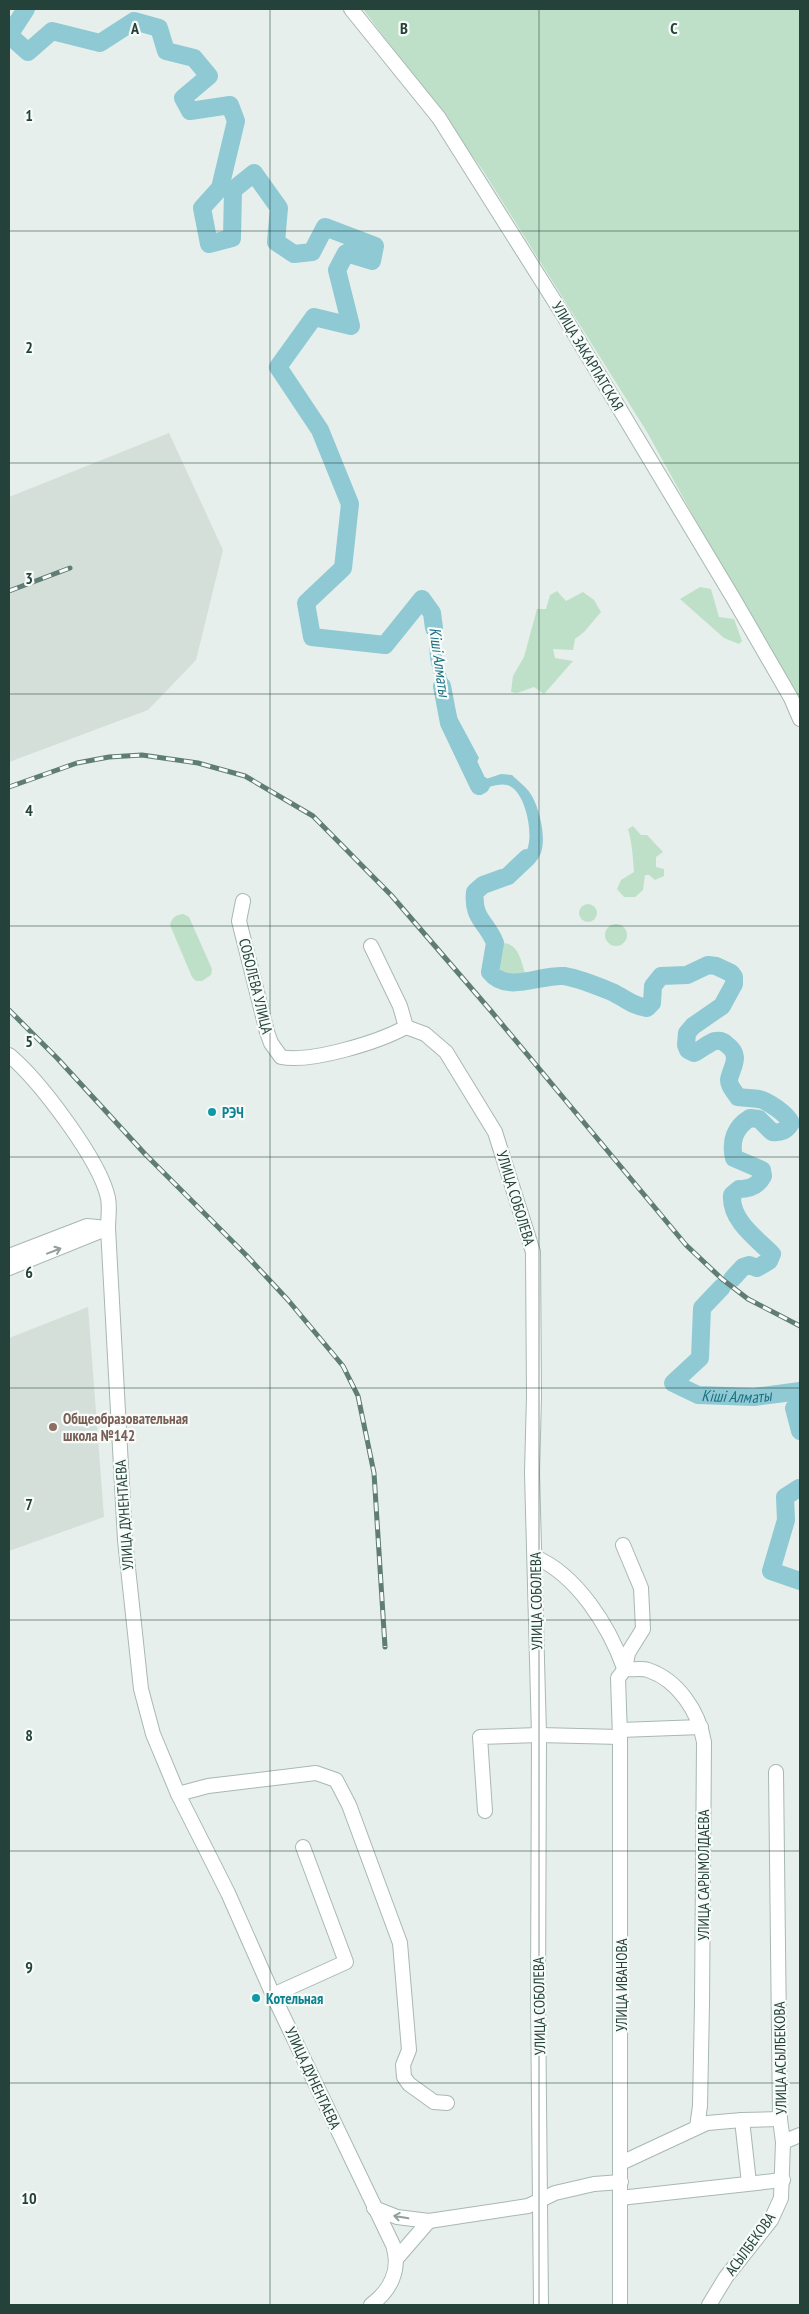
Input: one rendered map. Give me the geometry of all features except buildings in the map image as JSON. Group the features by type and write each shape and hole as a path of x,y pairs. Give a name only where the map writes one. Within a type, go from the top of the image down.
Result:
{"street":[{"name":"УЛИЦА ЗАКАРПАТСКАЯ","path":"351,9 439,118 557,305 732,596 791,698 800,720"},
{"name":"СОБОЛЕВА УЛИЦА","path":"243,900 239,922 267,1032 271,1044 281,1057 295,1060 311,1058 384,1038 406,1027"},
{"path":"372,946 400,1006 406,1027"},
{"name":"УЛИЦА СОБОЛЕВА","path":"406,1027 425,1034 446,1052 496,1132 533,1252 534,1396 532,1472 539,1735 538,1999 542,2201 541,2305"},
{"name":"УЛИЦА ДУНЕНТАЕВА","path":"9,1054 24,1067 62,1115 100,1176 108,1199 124,1524 141,1689 153,1734 178,1794 228,1893 273,1995 397,2258"},
{"path":"9,1256 86,1226 108,1228"},
{"path":"9,1268 108,1228"},
{"name":"УЛИЦА ИВАНОВА","path":"620,2305 620,1733 618,1678 624,1669 628,1653 643,1629 641,1588 623,1545"},
{"path":"535,1557 552,1564 568,1578 607,1628 624,1669"},
{"name":"УЛИЦА САРЫМОЛДАЕВА","path":"624,1669 647,1669 667,1680 691,1705 701,1727 704,1742 700,2106 697,2126"},
{"path":"485,1811 480,1736 620,1733 701,1727"},
{"name":"УЛИЦА АСЫЛБЕКОВА","path":"776,1772 780,2119 783,2142 783,2180"},
{"path":"178,1794 208,1786 316,1773 336,1780 350,1805 400,1943 410,2050 403,2065 404,2076 412,2088 434,2102 447,2103"},
{"path":"273,1995 346,1962 303,1847"},
{"path":"621,2163 706,2123 780,2119"},
{"path":"742,2120 749,2183"},
{"path":"783,2142 800,2136"},
{"path":"620,2198 783,2180"},
{"name":"АСЫЛБЕКОВА","path":"709,2305 726,2277 771,2220 781,2198 783,2180"},
{"path":"374,2208 397,2217 429,2222 528,2206 542,2201 555,2193 594,2184 621,2182"},
{"path":"371,2305 382,2297 391,2283 397,2258 429,2222"}],"shaded area":[{"path":"169,433 223,550 196,660 148,710 9,762 9,497"},
{"name":"Общеобразовательная школа №142","path":"88,1307 104,1517 9,1551 9,1338"}],"green space":[{"path":"363,9 800,9 800,705 797,704 647,432 482,169"},
{"path":"700,587 711,589 719,617 734,619 742,641 739,644 724,638 680,599"},
{"path":"557,591 566,601 583,592 594,600 601,612 584,632 575,639 573,650 553,649 555,658 573,661 544,694 534,687 517,693 511,692 513,676 524,657 537,609 546,609 550,595"},
{"path":"633,826 641,835 647,835 663,852 656,857 656,867 664,869 664,876 655,880 649,875 645,875 643,890 635,897 624,897 617,889 621,880 634,872 628,829"},
{"path":"588,904 594,907 597,913 594,919 588,922 582,919 579,913 582,907"},
{"path":"183,914 189,917 212,969 211,975 202,981 196,981 192,977 170,925 174,917"},
{"path":"616,924 624,927 627,935 624,943 616,946 608,943 605,935 608,927"},
{"path":"503,943 513,946 520,958 525,973 520,978 510,979 498,967 498,954"}],"water":[{"path":"431,601 436,608 442,658 457,717 479,758 475,766 476,774 483,780 501,774 512,775 529,792 538,811 543,834 540,855 532,865 513,878 509,871 523,857 528,847 529,831 526,812 519,795 513,788 501,784 481,789 473,780 466,748 448,716 431,663 429,619 428,613 423,611"}],"waterway":[{"name":"Кіші Алматы","path":"9,35 26,9"},
{"name":"Кіші Алматы","path":"9,35 28,52 52,31 100,43 134,21 159,28 166,51 194,58 209,76 183,98 190,111 230,105 236,121 220,188 202,208 209,244 232,238 233,190 254,173 279,208 276,242 294,254 312,252 325,227 375,246 372,261 346,253 337,270 351,326 314,317 278,367 320,430 350,504 343,568 306,603 312,637 385,645 422,599 432,613 434,628"},
{"name":"Кіші Алматы","path":"442,686 449,723 479,786 481,785"},
{"name":"Кіші Алматы","path":"527,858 508,876 483,885 475,892 478,914 495,943 490,972 497,978 506,982 525,982 564,976 617,994 633,1004 647,1008 652,1003 653,986 661,976 687,975 708,965 716,966 731,973 734,977 734,984 722,1006 693,1026 687,1033 686,1045 688,1050 694,1053 710,1043 723,1041 734,1053 735,1062 729,1083 738,1097 759,1099 767,1102 777,1108 791,1123 783,1131 772,1132 759,1119 750,1118 737,1130 733,1140 734,1158 762,1170 763,1176 756,1185 750,1188 739,1189 732,1195 735,1213 745,1228 772,1254 769,1261 757,1268 749,1265 743,1267 732,1279"},
{"name":"Кіші Алматы","path":"722,1287 702,1308 700,1358 673,1383 698,1395 754,1397 800,1391"},
{"name":"Кіші Алматы","path":"800,1409 794,1408 800,1431"},
{"name":"Кіші Алматы","path":"800,1489 785,1497 786,1520 771,1571 800,1581"}],"railway":[{"path":"9,591 70,568"},
{"path":"9,787 77,763 109,757 142,755 198,763 245,776 313,816 391,895 491,1011 686,1245 722,1279 748,1299 800,1326"},
{"path":"9,1010 57,1058 145,1154 245,1254 288,1300 343,1366 358,1396 374,1473 385,1647"}],"place":[{"name":"РЭЧ","path":"212,1112"},
{"name":"Общеобразовательная школа №142","path":"53,1427"},
{"name":"Котельная","path":"256,1998"}]}
